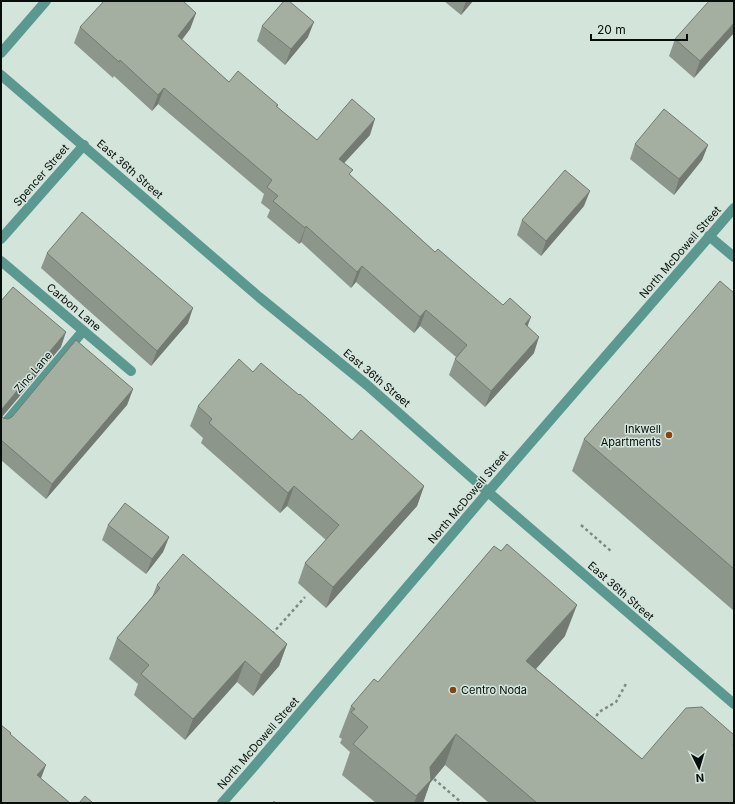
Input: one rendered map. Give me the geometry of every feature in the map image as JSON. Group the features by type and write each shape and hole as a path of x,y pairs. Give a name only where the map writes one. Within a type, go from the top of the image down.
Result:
{"street":[{"path":"1,53 46,1"},
{"name":"East 36th Street","path":"1,75 259,297 367,385 488,492 734,704"},
{"name":"Spencer Street","path":"1,239 84,145"},
{"name":"North McDowell Street","path":"222,803 488,492 734,208"},
{"path":"709,236 734,257"},
{"name":"Carbon Lane","path":"1,261 130,372"},
{"name":"Zinc Lane","path":"1,428 83,331"}],"path":[{"path":"581,525 612,552"},
{"path":"270,636 305,597"},
{"path":"592,723 598,712 616,702 627,682"},
{"path":"434,779 462,803"}],"building":[{"path":"104,1 183,1 196,13 178,36 229,82 238,71 278,105 276,106 317,140 352,99 375,119 339,159 353,170 349,174 435,252 438,249 503,305 510,298 531,317 525,324 539,337 491,391 455,359 467,345 426,310 420,317 362,266 357,272 306,226 305,228 273,201 278,196 267,187 272,180 164,88 158,95 120,60 119,62 80,27"},
{"path":"284,1 289,1 314,22 291,49 262,26"},
{"path":"709,1 734,1 734,23 700,61 675,39"},
{"path":"664,109 708,145 679,179 635,144"},
{"path":"565,170 590,191 546,241 522,220"},
{"path":"82,212 193,308 157,351 47,253"},
{"name":"Inkwell Apartments","path":"720,281 734,293 734,569 584,439"},
{"path":"13,287 66,332 1,411 1,301"},
{"path":"76,340 133,389 52,484 1,440 1,415 3,418 8,419 12,417"},
{"path":"239,359 253,372 261,363 299,395 300,394 352,440 361,430 424,486 333,587 305,563 339,525 294,486 288,493 209,423 212,419 198,406"},
{"path":"125,503 169,537 152,559 108,525"},
{"name":"Centro Noda","path":"507,544 577,605 526,661 642,759 686,708 702,707 734,735 734,803 537,803 456,734 430,767 431,780 416,796 353,744 368,727 351,712 355,709 351,706 374,679 378,682 494,546 501,551"},
{"path":"183,554 287,644 261,675 245,661 193,719 141,674 149,665 117,638 160,588 157,585"},
{"path":"1,725 46,765 37,775 70,803 1,803"},
{"path":"85,796 93,803 79,803"}],"place":[{"name":"Inkwell Apartments","path":"669,435"},
{"name":"Centro Noda","path":"453,690"}]}
